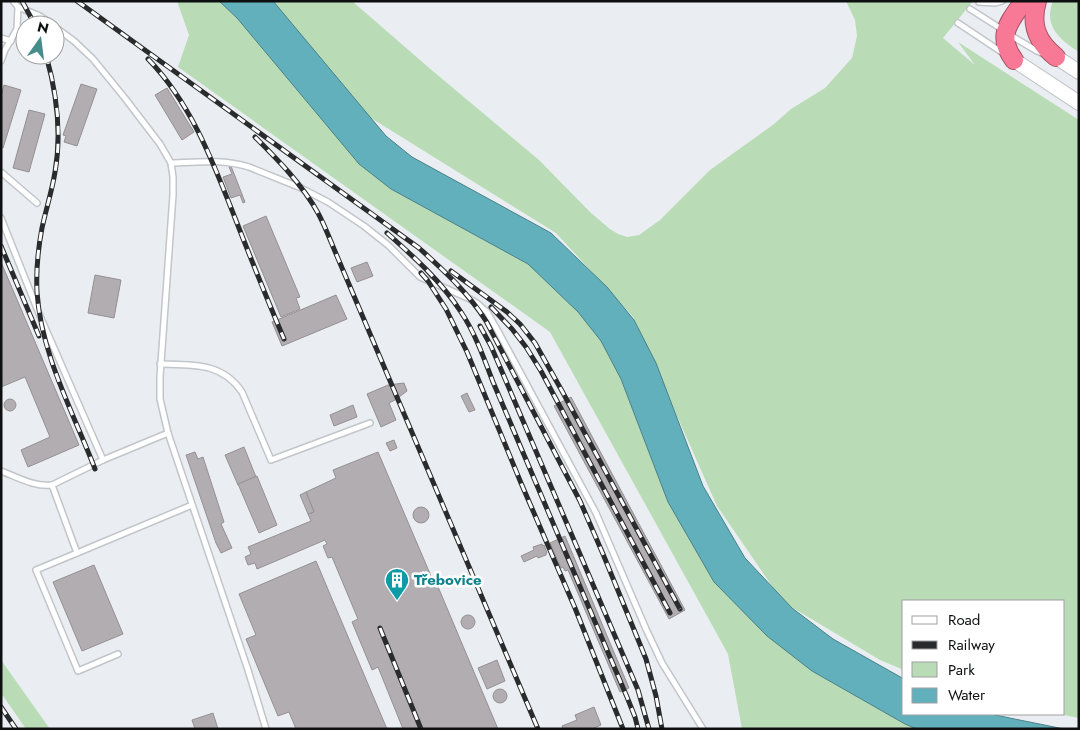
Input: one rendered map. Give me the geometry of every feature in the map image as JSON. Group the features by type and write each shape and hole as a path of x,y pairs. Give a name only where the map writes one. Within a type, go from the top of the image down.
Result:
{"highway":[{"path":"1014,60 1008,52 1005,43 1006,32 1010,21 1024,1"},
{"path":"1037,1 1034,11 1036,31 1040,41 1056,57"}],"main road":[{"path":"1056,57 1079,72"},
{"path":"1014,60 1079,103"}],"lane":[{"path":"13,1 18,7 38,15"},
{"path":"979,2 995,3 1002,1"},
{"path":"1,61 17,29 18,7"},
{"path":"970,10 1037,52 1056,57"},
{"path":"958,23 1014,60"},
{"path":"65,34 84,49 102,70 160,144 171,163 173,195 160,364 160,399 168,433 266,729"},
{"path":"1,38 11,41"},
{"path":"171,163 212,161 240,164 310,192 378,236 393,248 418,276 470,299 487,312 596,513 662,663 703,729"},
{"path":"1,172 37,203"},
{"path":"1,218 40,316 103,460"},
{"path":"160,364 210,368 218,370 229,377 242,392 271,460 370,423"},
{"path":"1,471 37,485 52,485 103,460 168,433"},
{"path":"52,485 77,553"},
{"path":"118,654 78,671 36,570 192,505"}],"green space":[{"path":"177,1 219,1 237,18 391,189 528,264 578,312 601,341 621,379 668,502 812,671 917,729 742,729 728,654 550,332 178,67 189,35"},
{"path":"258,1 352,1 539,160 591,213 610,229 627,237 639,235 660,220 710,170 774,124 791,109 825,88 852,58 857,36 855,20 846,1 973,1 943,38 975,65 958,42 1079,120 1079,718 1064,715 1065,600 902,600 902,669 880,660 783,602 717,506 633,317 556,233 350,103"},
{"path":"1053,1 1079,1 1079,52 1055,31 1050,18"},
{"path":"1,660 50,729 26,729 1,693"}],"water":[{"path":"219,1 273,1 386,136 412,157 551,233 607,287 634,320 656,363 703,486 745,558 792,608 833,639 902,678 902,715 995,715 1064,729 917,729 812,671 767,636 714,582 668,502 621,379 601,341 578,312 528,264 391,189 359,164 237,18"}],"building":[{"path":"81,84 97,89 77,146 64,142 66,136 63,135"},
{"path":"4,85 21,90 3,148 1,147 1,96"},
{"path":"167,88 194,132 182,140 155,95"},
{"path":"29,110 45,114 29,172 13,168"},
{"path":"231,166 245,202 243,203 240,195 231,198 223,177 232,174 229,167"},
{"path":"266,216 300,297 296,298 300,309 281,317 243,226"},
{"path":"1,262 79,445 28,467 21,450 50,437 25,377 1,387"},
{"path":"367,262 373,276 357,282 351,268"},
{"path":"95,275 121,280 114,318 88,313"},
{"path":"336,295 347,319 282,346 272,322"},
{"path":"404,383 407,391 389,403 396,420 381,427 367,394 388,385"},
{"path":"467,393 475,410 469,412 461,396"},
{"path":"571,397 685,610 669,619 554,406"},
{"path":"12,399 15,400 15,410 8,411 5,410 4,403 5,400"},
{"path":"353,405 357,417 334,426 330,415"},
{"path":"394,440 397,448 390,451 386,443"},
{"path":"244,447 256,477 238,485 225,455"},
{"path":"195,452 198,459 203,457 224,522 221,524 232,548 221,553 186,455"},
{"name":"Třebovice","path":"378,452 434,583 436,582 498,729 403,729 378,667 372,670 352,622 358,619 332,557 328,558 323,546 327,544 325,540 257,569 255,563 248,565 245,557 251,554 248,547 311,521 308,514 314,512 306,492 336,478 333,470"},
{"path":"257,476 277,525 259,533 238,484"},
{"path":"306,492 314,512 308,514 300,495"},
{"path":"421,507 427,509 429,515 427,521 421,523 415,521 413,515 415,509"},
{"path":"565,536 629,688 620,692 568,570 565,571 563,567 561,568 550,543"},
{"path":"542,544 547,553 546,555 538,558 537,556 524,562 521,556 534,550 533,547"},
{"path":"316,561 387,729 296,729 289,712 278,716 246,639 256,635 239,594"},
{"path":"94,565 123,634 82,651 53,582"},
{"path":"465,615 471,615 475,622 471,629 465,629 461,625 461,619"},
{"path":"497,660 505,681 487,689 478,668"},
{"path":"497,689 503,689 507,696 503,703 497,703 493,699 493,693"},
{"path":"594,707 601,725 592,729 563,729 562,726 577,720 575,715"},
{"path":"213,713 218,729 195,729 192,720"}],"railway":[{"path":"22,1 30,15"},
{"path":"77,1 419,248 471,300 487,324 580,501 646,659 656,696 662,729"},
{"path":"148,59 177,95 199,134 284,339"},
{"path":"48,65 56,99 58,142 54,179 39,244 37,292 40,315 51,360 95,469"},
{"path":"255,137 297,182 318,213 538,729"},
{"path":"387,233 436,280 471,328 627,697 638,729"},
{"path":"1,246 39,336"},
{"path":"451,271 507,312 520,324 535,343 680,609"},
{"path":"421,273 446,309 467,352 575,608 623,729"},
{"path":"491,307 512,329 541,371 670,613"},
{"path":"480,326 491,346 638,690 649,729"},
{"path":"380,628 421,729"},
{"path":"1,707 16,729"}],"place":[{"name":"Třebovice","path":"397,601"}]}
